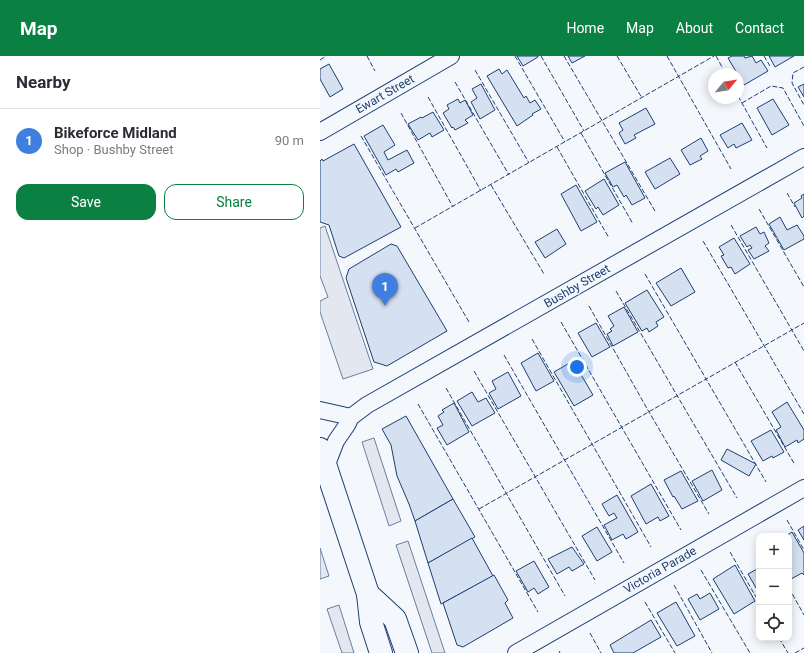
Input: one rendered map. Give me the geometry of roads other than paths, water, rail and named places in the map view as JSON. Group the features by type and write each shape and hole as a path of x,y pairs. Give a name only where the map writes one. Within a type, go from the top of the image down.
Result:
{"highway":[{"path":"323,458 368,594 371,622 381,653"},
{"path":"368,594 395,619 407,653"}],"street":[{"name":"Ewart Street","path":"320,132 451,56"},
{"name":"Bushby Street","path":"323,458 347,425 351,416 370,404 804,157"},
{"path":"320,410 351,416"},
{"name":"Victoria Parade","path":"516,653 804,488"}],"place":[{"name":"Bikeforce Midland","path":"385,306"}]}
